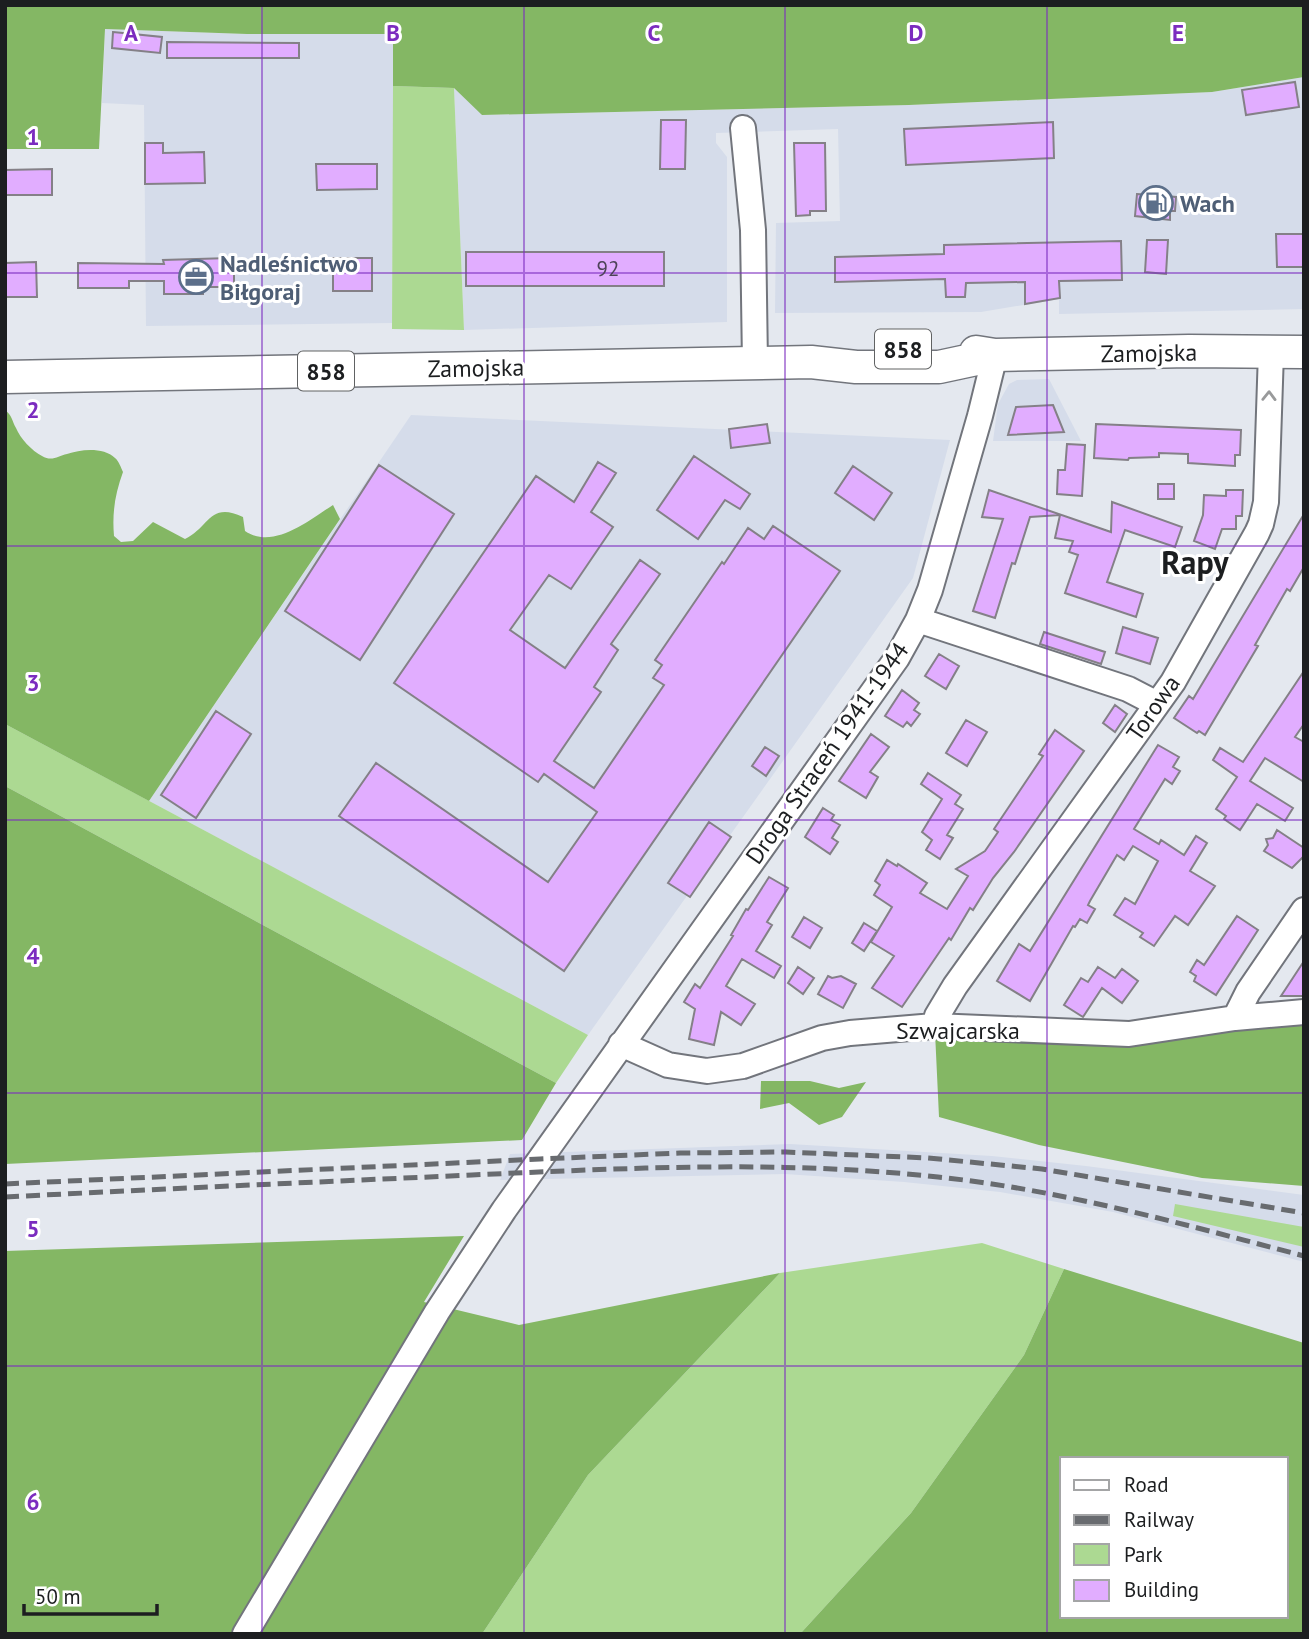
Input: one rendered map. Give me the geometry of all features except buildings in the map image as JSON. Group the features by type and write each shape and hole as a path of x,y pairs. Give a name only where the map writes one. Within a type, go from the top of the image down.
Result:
{"main road":[{"name":"Zamojska","path":"5,377 811,362 856,367 939,368 995,355 1189,351 1304,352"}],"street":[{"path":"743,128 753,230 755,363"},
{"name":"Torowa","path":"934,1026 955,986 1173,682 1261,524 1266,502 1271,352"},
{"name":"Droga Straceń 1941-1944","path":"245,1634 461,1273 897,658 918,620 930,590 995,355"},
{"path":"918,620 1128,689 1157,704"},
{"path":"1235,1018 1248,992 1304,911"},
{"name":"Szwajcarska","path":"621,1044 668,1065 706,1071 743,1066 830,1037 934,1026 1129,1034 1235,1018 1304,1012"}],"shaded area":[{"path":"105,29 247,34 394,34 392,323 146,326 144,105 102,103"},
{"path":"1304,77 1304,309 1059,314 1059,299 981,312 775,313 776,223 840,221 838,129 716,133 716,143 727,157 727,322 464,330 454,88 483,115 909,105 1212,92"},
{"path":"1049,379 1081,441 993,441 998,404 1009,384 1017,380"},
{"path":"411,415 950,440 913,578 588,1035 149,801"},
{"path":"790,1144 992,1156 1304,1195 1304,1262 1113,1212 1000,1192 904,1182 785,1174 500,1180 510,1154"}],"green space":[{"path":"5,5 1304,5 1304,77 1212,92 909,105 482,115 454,88 393,86 393,34 247,34 105,29 99,149 5,149"},
{"path":"393,86 454,88 464,330 392,329"},
{"path":"5,410 23,440 46,458 92,450 105,452 116,459 123,472 115,504 113,528 114,536 121,542 133,541 153,522 185,539 210,518 223,512 243,517 245,531 267,537 290,531 333,505 340,519 149,801 5,724"},
{"path":"5,724 588,1035 556,1083 5,786"},
{"path":"5,786 556,1083 522,1140 5,1164"},
{"path":"1304,1021 1304,1186 1202,1178 1039,1145 939,1117 935,1032"},
{"path":"761,1081 810,1081 839,1088 866,1082 842,1117 819,1125 789,1103 760,1109"},
{"path":"1175,1204 1304,1227 1304,1247 1173,1216"},
{"path":"464,1236 424,1302 519,1325 780,1273 588,1475 482,1634 5,1634 5,1251"},
{"path":"982,1243 1064,1269 1024,1355 911,1513 800,1634 482,1634 588,1475 780,1273"},
{"path":"1064,1269 1304,1343 1304,1634 800,1634 911,1513 1024,1355"}],"railway":[{"path":"5,1184 680,1153 786,1152 928,1158 1042,1169 1304,1213"},
{"path":"5,1197 588,1170 705,1167 822,1169 938,1177 1030,1190 1122,1209 1304,1256"}],"place":[{"name":"Wach","path":"1156,203"},
{"name":"Nadleśnictwo Biłgoraj","path":"196,277"}],"district":[{"name":"Rapy","path":"1195,562"}]}
